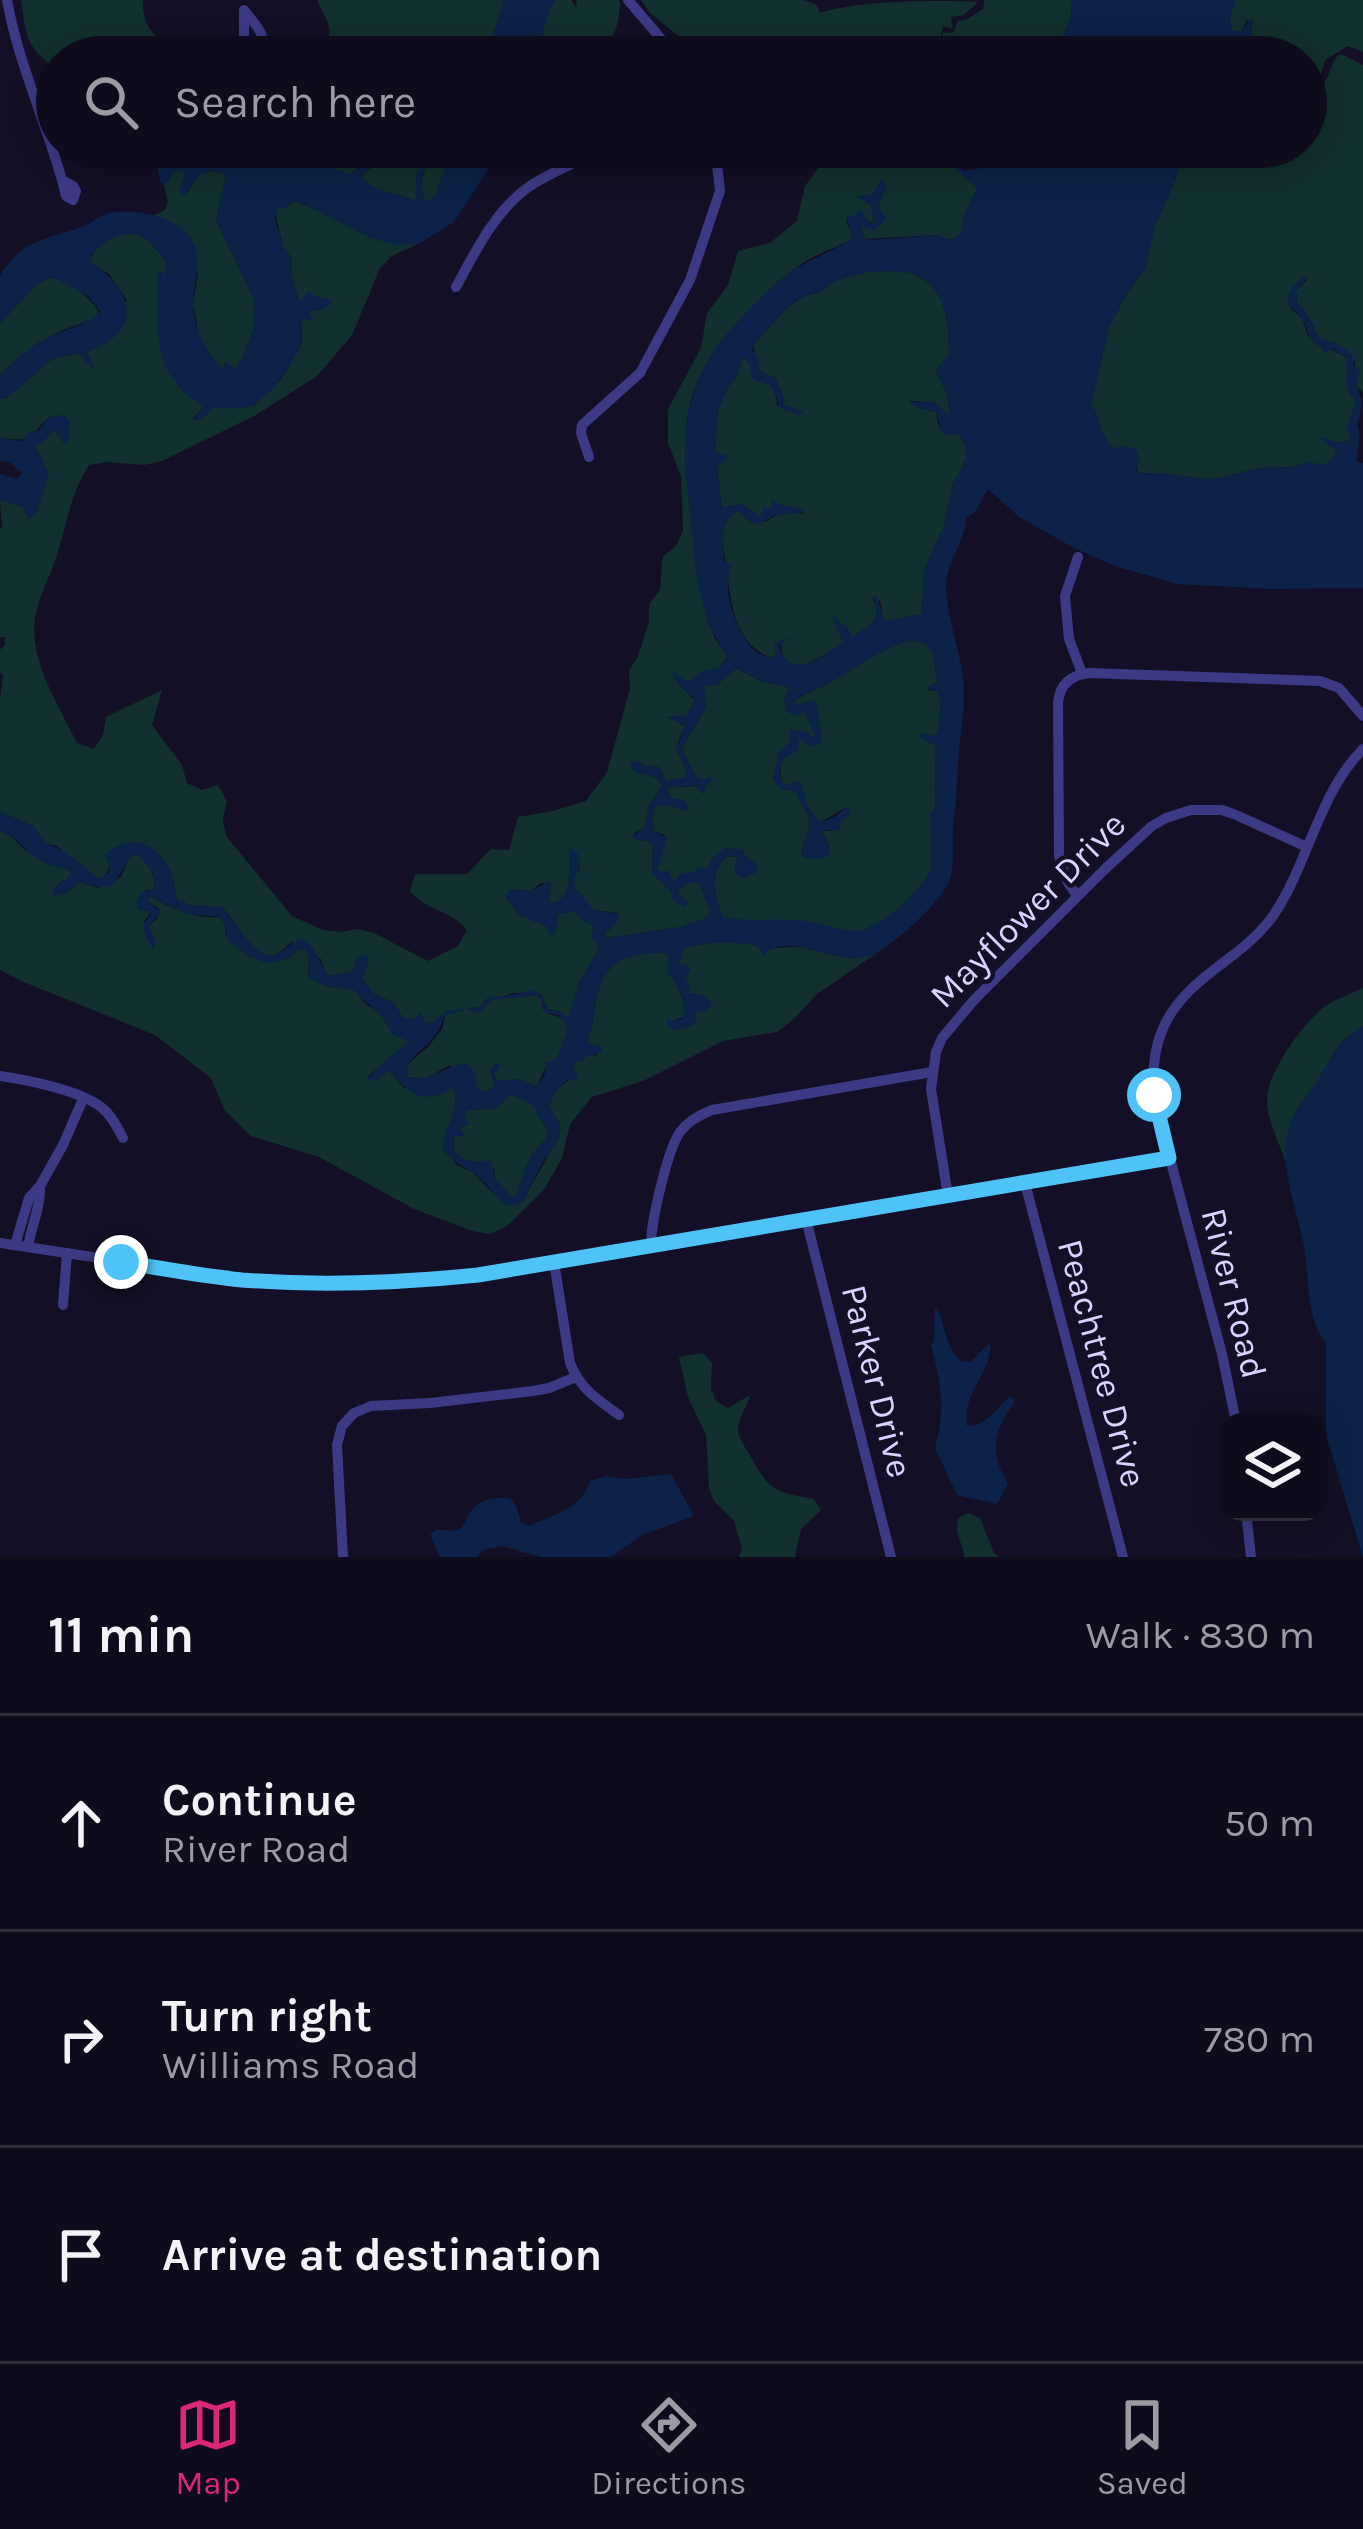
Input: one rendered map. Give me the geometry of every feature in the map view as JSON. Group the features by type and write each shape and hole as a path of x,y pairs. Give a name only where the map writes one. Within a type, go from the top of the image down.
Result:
{"street":[{"path":"7,0 18,50 36,96"},
{"path":"628,0 660,36"},
{"path":"58,168 62,180"},
{"path":"456,287 496,221 518,196 567,168"},
{"path":"590,457 580,433 582,425 640,373 690,280 718,201 718,168"},
{"path":"1078,557 1066,596 1070,639 1082,674"},
{"path":"1077,896 1059,856 1058,702 1066,682 1082,674 1320,681 1340,688 1363,716"},
{"name":"River Road","path":"1234,1413 1169,1158 1152,1082 1154,1058 1164,1027 1193,985 1267,924 1342,774 1363,748"},
{"name":"Mayflower Drive","path":"948,1196 932,1102 936,1052 950,1025 1077,896 1152,826 1179,813 1222,810 1307,847"},
{"path":"651,1245 653,1218 675,1141 692,1120 712,1110 932,1072"},
{"path":"0,1076 29,1081 102,1108 123,1138"},
{"path":"21,1246 29,1198 63,1145 83,1099"},
{"path":"0,1244 229,1278 433,1280 1169,1158"},
{"name":"Peachtree Drive","path":"1025,1183 1123,1557"},
{"name":"Parker Drive","path":"806,1220 891,1557"},
{"path":"63,1305 67,1253"},
{"path":"554,1262 576,1377 619,1415"},
{"path":"343,1557 337,1444 342,1426 354,1413 371,1406 533,1391 576,1377"},
{"path":"1247,1521 1251,1557"}],"green space":[{"path":"21,0 143,0 148,26 156,36 36,36 36,50"},
{"path":"317,0 504,0 493,36 328,36"},
{"path":"555,0 571,0 577,8 576,0 620,2 612,36 542,36"},
{"path":"641,0 804,0 817,5 820,13 877,3 978,2 964,15 951,17 953,29 943,26 941,36 679,36"},
{"path":"984,0 1072,0 1063,36 943,36 943,32 953,33 958,21 983,9"},
{"path":"1235,0 1363,0 1363,52 1348,46 1327,59 1327,36 1253,36 1253,21 1247,20 1241,32 1232,30"},
{"path":"1338,55 1343,55 1363,65 1363,393 1356,385 1355,362 1335,343 1320,339 1297,303 1296,292 1291,309 1302,317 1308,336 1347,358 1349,391 1357,402 1348,426 1350,441 1320,438 1337,450 1330,462 1206,479 1139,474 1127,446 1112,449 1091,404 1109,327 1145,269 1155,225 1178,168 1327,168 1327,76"},
{"path":"331,168 358,168 349,175"},
{"path":"370,168 425,168 417,172 416,201 380,190 362,176"},
{"path":"425,168 445,168 429,202 421,187"},
{"path":"818,168 957,168 977,189 964,215 962,232 949,240 938,235 865,239 860,226 875,230 882,214 878,206 882,192 866,199 874,223 853,217 846,221 852,232 850,241 813,257 780,280 731,331 702,372 689,408 685,461 714,637 728,657 719,668 678,684 695,700 686,716 668,717 685,726 677,750 687,778 666,781 660,767 645,766 635,772 657,778 662,785 649,806 645,828 634,833 635,839 653,846 652,874 679,894 689,883 699,883 711,912 682,927 607,938 617,913 593,910 576,891 573,880 580,868 570,848 568,888 560,900 548,901 551,885 541,883 531,891 509,890 506,898 519,915 545,925 558,914 575,911 594,925 592,936 600,948 579,982 569,1018 548,1009 541,994 511,993 487,999 480,1007 467,1009 479,1013 493,999 536,995 549,1014 563,1018 566,1037 537,1086 517,1079 497,1081 490,1067 495,1086 487,1092 450,1065 425,1079 408,1077 408,1064 442,1029 446,1011 432,1024 403,1018 393,1002 373,994 362,979 369,960 353,971 330,976 321,959 292,941 277,954 260,952 223,908 177,900 173,880 149,846 110,866 99,879 57,846 47,844 33,826 0,812 0,650 5,637 0,637 0,499 23,507 28,517 37,511 46,472 34,446 53,428 64,443 64,415 48,418 25,439 0,438 0,399 57,357 78,354 93,366 87,352 127,300 109,274 89,262 105,242 129,234 146,239 166,261 165,276 157,277 158,300 204,406 193,419 201,419 216,407 254,405 281,379 299,349 301,318 309,311 298,298 292,259 283,246 275,212 293,201 386,242 420,243 392,256 380,268 352,335 317,376 256,415 162,461 89,465 38,605 36,647 46,680 77,743 94,749 106,717 162,690 152,725 182,765 187,783 202,790 218,785 227,801 226,836 292,916 323,930 374,933 428,961 458,946 467,930 410,891 415,874 467,874 491,849 509,850 518,817 586,801 607,772 630,689 629,671 649,622 649,604 660,590 663,556 676,546 683,530 681,476 668,443 668,409 701,348 707,313 728,285 738,251 770,243 797,221 805,186"},
{"path":"183,170 179,193 187,193 199,174 226,174 216,220 255,301 253,331 235,369 225,362 221,368 200,342 193,303 198,273 178,226 153,216 165,210 168,202 164,185 174,172"},
{"path":"868,272 909,273 922,278 938,295 946,318 949,356 936,370 947,394 950,417 934,402 910,401 936,412 938,425 948,435 960,434 966,459 924,571 922,614 883,622 881,602 872,596 876,617 870,625 853,637 836,627 844,642 806,664 789,664 781,644 775,643 772,658 743,634 731,596 723,538 726,523 737,511 751,522 804,514 771,501 773,509 760,517 743,506 722,508 715,450 718,409 743,356 757,381 772,386 777,406 796,410 784,405 775,378 759,371 753,345 800,299"},
{"path":"53,277 87,298 99,315 37,344 0,376 0,323 38,283"},
{"path":"911,640 927,644 933,654 937,683 928,690 937,691 941,703 938,733 933,736 932,869 899,909 876,926 854,932 806,922 723,918 715,885 721,862 727,856 737,857 735,866 756,864 741,849 713,858 707,870 674,882 657,870 665,835 654,831 655,807 665,804 686,811 667,788 695,786 704,793 702,780 682,749 706,707 703,686 718,684 736,668 761,681 790,687 784,699 805,711 816,736 804,731 779,753 773,779 796,791 809,818 802,856 822,859 829,846 821,831 833,831 846,807 820,823 799,781 781,782 780,762 799,738 812,746 822,733 818,708 793,702"},
{"path":"0,831 30,853 70,871 70,877 58,884 67,893 79,882 99,888 121,877 129,857 137,854 154,879 155,890 146,890 144,911 152,911 144,921 155,943 149,926 159,909 148,902 150,896 183,912 220,917 226,936 252,958 287,959 306,950 308,974 324,986 355,990 408,1040 366,1078 389,1070 404,1088 454,1087 457,1108 445,1134 455,1164 472,1172 496,1196 523,1201 560,1125 549,1105 556,1090 570,1079 575,1061 598,1055 587,1042 601,983 612,966 639,954 669,953 668,972 685,1010 685,1016 673,1021 674,1030 685,1027 707,997 689,993 679,963 683,949 732,942 764,948 799,947 849,958 877,953 817,994 777,1032 723,1041 643,1081 592,1097 570,1124 562,1158 544,1190 506,1227 490,1234 414,1209 319,1157 251,1136 225,1111 211,1078 155,1035 0,970"},
{"path":"1363,988 1363,1027 1337,1048 1296,1116 1288,1136 1286,1163 1267,1107 1273,1075 1319,1011"},
{"path":"510,1094 532,1104 548,1131 526,1166 516,1198 496,1180 494,1169 465,1160 454,1149 467,1110 498,1108"},
{"path":"703,1353 712,1363 711,1389 716,1401 728,1408 750,1395 738,1432 764,1478 783,1492 814,1499 821,1510 801,1529 795,1557 739,1557 742,1549 734,1521 709,1489 706,1435 688,1397 679,1357"},
{"path":"969,1513 980,1518 999,1557 965,1557 958,1518"}],"water":[{"path":"504,0 555,0 542,36 493,36"},
{"path":"1072,0 1235,0 1232,30 1241,32 1252,17 1252,36 1063,36"},
{"path":"157,168 331,168 349,175 368,168 364,181 415,201 417,172 425,168 421,187 429,202 445,168 489,168 454,222 420,243 396,245 371,238 293,201 286,208 277,208 275,219 292,259 298,298 302,300 308,290 332,303 309,311 312,321 301,318 295,356 277,383 254,404 216,407 193,421 203,406 173,380 160,349 157,277 159,269 165,276 166,261 148,240 130,234 108,241 91,256 90,262 124,297 127,310 118,333 87,352 95,371 78,354 57,357 0,399 0,376 22,355 100,312 89,297 53,277 38,283 0,323 0,275 29,246 111,213 158,216 188,235 197,258 193,310 201,337 221,368 226,361 235,369 253,331 255,301 216,220 226,174 203,173 182,197 183,170 161,184"},
{"path":"956,168 1178,168 1155,225 1145,269 1109,327 1091,404 1112,448 1136,449 1139,474 1213,479 1256,469 1323,464 1337,450 1318,436 1338,443 1350,441 1347,426 1356,402 1346,385 1347,358 1333,349 1323,353 1300,315 1288,305 1294,286 1310,274 1296,291 1297,303 1320,339 1352,354 1355,371 1362,364 1356,384 1361,404 1357,462 1363,463 1363,588 1177,584 1074,548 1019,517 988,489 966,518 946,588 964,690 953,857 945,889 907,930 864,957 788,946 764,955 756,945 729,943 684,949 679,963 691,967 686,978 689,993 713,1003 706,1012 695,1010 696,1023 687,1028 669,1029 666,1021 682,1019 684,1007 679,988 667,972 669,954 639,954 620,961 601,983 587,1042 601,1047 602,1052 575,1062 572,1069 577,1082 568,1079 556,1090 549,1105 560,1125 559,1138 523,1201 505,1205 480,1178 443,1150 455,1105 454,1088 425,1097 404,1086 389,1070 378,1080 366,1081 407,1040 391,1034 380,1014 355,990 324,986 309,978 306,950 262,962 228,941 220,917 187,914 150,896 148,902 161,912 149,926 156,943 153,950 142,928 152,911 138,910 136,903 141,892 155,890 154,879 137,854 129,857 112,885 79,882 55,896 52,889 70,871 41,861 0,831 0,812 33,826 47,844 65,851 99,879 109,873 105,855 114,848 132,842 150,847 170,870 177,900 223,908 260,952 274,955 301,939 312,947 330,976 353,971 357,958 368,954 362,979 373,994 393,1002 403,1018 413,1019 421,1013 432,1024 446,1011 479,1007 492,996 531,990 541,994 548,1009 569,1017 579,982 600,948 592,937 594,925 575,911 558,914 552,936 545,925 519,915 506,898 509,890 531,891 549,881 548,901 560,900 569,880 570,848 579,858 576,890 593,910 620,914 605,934 607,938 682,927 711,912 699,883 679,889 688,902 686,908 652,874 653,846 632,836 645,828 649,806 662,785 657,778 635,772 630,764 635,760 660,767 666,781 686,778 676,750 685,725 667,717 686,716 695,699 671,671 689,682 702,671 719,668 728,658 708,624 697,581 685,436 699,378 716,346 790,271 850,241 846,217 860,209 874,223 871,205 856,196 872,195 881,179 887,187 878,206 886,219 875,230 861,227 865,239 957,238 977,189","holes":["868,272 909,273 938,294 946,317 949,355 936,370 950,416 934,402 909,402 936,412 942,432 960,434 966,459 924,571 922,614 884,621 873,594 876,616 870,625 852,637 832,612 844,642 818,659 792,664 779,647 789,637 775,643 771,658 757,653 747,641 731,607 728,583 733,563 724,560 723,539 727,520 737,511 759,524 775,515 806,512 771,499 772,509 764,506 760,517 742,504 722,508 717,467 729,456 715,450 718,409 743,356 752,379 771,385 779,408 799,415 803,411 784,405 775,378 759,371 753,345 800,298","911,640 926,644 933,654 937,683 926,688 937,691 941,703 938,733 918,736 936,746 935,808 930,814 932,869 905,903 865,931 795,920 733,919 723,917 715,877 727,856 737,857 738,876 757,872 756,864 741,849 724,848 707,870 699,867 680,874 674,882 669,871 657,871 667,838 654,831 655,807 665,804 687,811 684,800 671,798 667,788 695,786 704,795 712,780 696,777 682,749 706,707 704,686 718,684 737,668 761,681 790,687 784,699 786,711 795,716 805,712 816,736 790,730 790,742 779,752 773,779 780,789 796,791 809,818 802,856 822,859 831,852 821,831 839,830 851,812 846,807 820,823 807,805 801,781 781,782 782,762 798,751 799,739 812,746 822,740 817,703 797,705 793,701","536,995 544,1012 559,1015 568,1029 557,1057 546,1062 537,1086 517,1079 497,1081 493,1076 500,1066 496,1062 490,1071 495,1087 487,1092 477,1089 475,1072 466,1063 423,1078 408,1077 408,1064 434,1037 444,1016 466,1009 479,1013 493,1000","510,1094 532,1105 548,1131 514,1198 496,1180 490,1160 463,1158 453,1144 455,1136 465,1136 460,1129 470,1124 467,1110 498,1108"]},
{"path":"64,415 70,421 68,444 53,428 35,446 49,474 30,519 23,507 0,499 0,474 17,479 22,473 0,461 0,438 23,441 48,418"},
{"path":"1363,1027 1363,1557 1327,1438 1326,1342 1312,1312 1286,1166 1288,1131 1297,1109 1348,1036"},
{"path":"935,1307 952,1350 962,1362 971,1361 990,1343 987,1363 969,1402 967,1426 985,1420 1010,1396 1015,1402 996,1441 1008,1483 997,1504 957,1495 935,1448 941,1408 931,1345"},
{"path":"671,1474 694,1516 642,1535 611,1557 541,1557 502,1546 485,1549 476,1557 440,1557 430,1535 437,1529 461,1528 472,1510 489,1499 510,1498 521,1522 529,1526 574,1504 590,1481"}],"route":[{"path":"121,1262 282,1282 416,1281 478,1275 1169,1158 1154,1095"}]}
